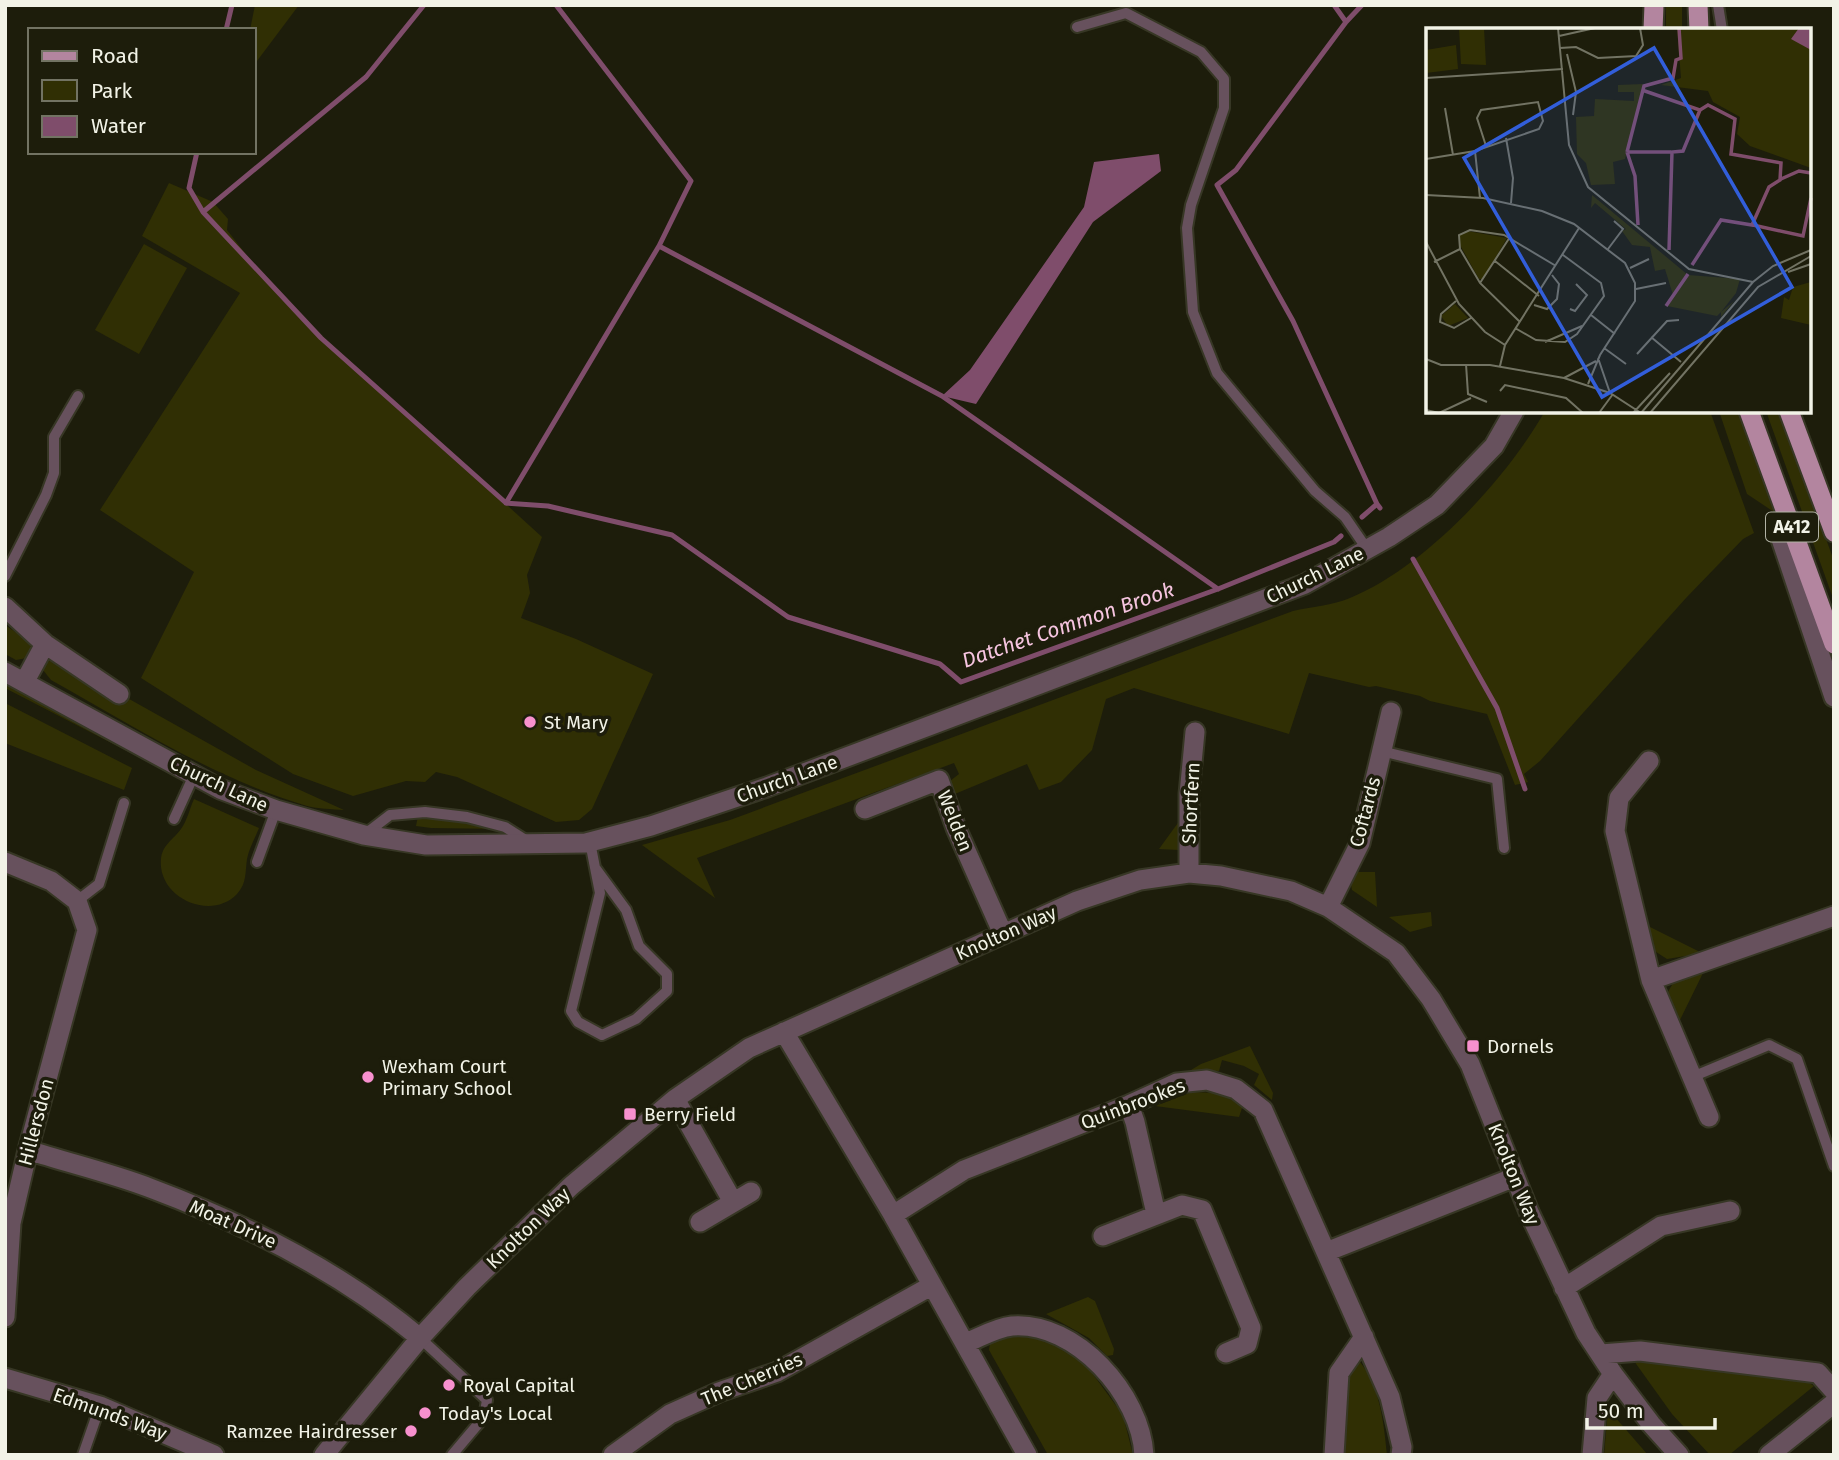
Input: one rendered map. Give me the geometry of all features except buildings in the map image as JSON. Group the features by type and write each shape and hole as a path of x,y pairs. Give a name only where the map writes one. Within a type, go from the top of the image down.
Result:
{"main road":[{"path":"1653,28 1654,5"},
{"path":"1698,5 1699,28"},
{"name":"A412","path":"1750,413 1834,644"},
{"name":"A412","path":"1790,413 1834,532"}],"street":[{"name":"Church Lane","path":"5,672 220,789 276,810 364,835 426,845 590,842 651,826 755,791 1003,700 1305,584 1437,505 1494,446 1513,413"},
{"path":"1777,527 1834,697"},
{"path":"5,607 45,644 119,694"},
{"path":"25,681 45,644"},
{"name":"Coftards","path":"1328,907 1360,843 1391,712"},
{"name":"Shortfern","path":"1189,873 1189,794 1195,732"},
{"path":"1649,761 1619,798 1615,831 1651,980 1709,1116"},
{"name":"Welden","path":"865,808 939,780 956,828 1003,934"},
{"path":"5,862 51,881 77,901"},
{"name":"Knolton Way","path":"324,1455 420,1338 467,1287 571,1186 675,1099 749,1048 1077,901 1140,880 1189,873 1221,876 1291,891 1328,907 1396,953 1431,999 1471,1064 1515,1177 1586,1333 1651,1424 1679,1455"},
{"name":"Hillersdon","path":"5,1317 11,1223 87,930 77,901"},
{"path":"1651,980 1834,916"},
{"path":"785,1032 893,1215 1027,1455"},
{"name":"Quinbrookes","path":"893,1215 964,1170 1129,1105 1177,1083 1207,1080 1236,1089 1263,1110 1390,1397 1402,1447 1401,1455"},
{"path":"675,1099 742,1197 700,1222"},
{"path":"1129,1105 1156,1214"},
{"name":"Moat Drive","path":"28,1150 150,1188 284,1246 396,1318 420,1338"},
{"path":"1326,1252 1515,1177"},
{"path":"1103,1236 1182,1205 1202,1210 1251,1328 1247,1344 1226,1353"},
{"path":"1564,1288 1661,1226 1730,1211"},
{"name":"The Cherries","path":"612,1455 670,1414 719,1392 776,1372 931,1286"},
{"path":"966,1343 997,1329 1014,1326 1042,1329 1085,1350 1122,1391 1143,1440 1144,1455"},
{"path":"1334,1455 1339,1373 1364,1337"},
{"path":"1601,1354 1640,1351 1818,1373 1834,1391"},
{"path":"1592,1455 1597,1398 1613,1374"},
{"name":"Edmunds Way","path":"5,1378 100,1406 214,1455"},
{"path":"1769,1455 1834,1403"}],"lane":[{"path":"1718,5 1723,28"},
{"path":"1077,27 1126,13 1201,52 1224,79 1224,107 1191,205 1187,228 1193,312 1217,373 1315,491 1345,517 1367,549"},
{"path":"5,576 47,495 54,474 54,437 78,396"},
{"path":"1381,751 1497,779 1504,848"},
{"path":"174,819 194,775"},
{"path":"77,901 99,884 124,803"},
{"path":"257,862 276,810"},
{"path":"364,835 390,816 425,812 467,817 505,827 533,844"},
{"path":"590,842 600,893 571,1011 578,1022 602,1035 636,1019 667,991 667,974 639,946 626,910 596,869"},
{"path":"1692,1077 1769,1045 1797,1059 1834,1166"},
{"path":"420,1338 487,1400 484,1417 452,1455"},
{"path":"83,1455 100,1406"}],"green space":[{"path":"255,5 299,5 256,62 256,28 250,28"},
{"path":"1666,5 1682,5 1682,28 1666,28"},
{"path":"169,183 213,202 228,219 227,230 280,298 542,537 527,575 530,593 521,618 576,639 653,674 592,809 579,820 556,822 457,777 436,772 425,782 406,781 353,796 293,774 141,678 194,572 100,510 240,293 142,236"},
{"path":"144,244 187,268 139,354 95,330"},
{"path":"1544,413 1711,413 1754,533 1743,539 1686,598 1540,761 1524,774 1528,782 1515,785 1487,714 1430,701 1420,696 1309,673 1289,734 1134,688 1106,699 1092,750 1061,782 1039,790 1027,764 950,796 950,781 959,774 954,763 697,858 715,898 642,845 730,820 1293,611 1350,598 1406,566 1434,544 1485,493 1528,438"},
{"path":"1720,413 1739,413 1782,510 1774,512 1747,494"},
{"path":"1767,413 1781,413 1834,561 1834,601"},
{"path":"5,625 32,643 32,650 27,658 16,660 5,654"},
{"path":"56,658 256,770 344,810 311,807 273,795 176,750 51,680 43,670 47,662"},
{"path":"5,679 178,773 179,778 5,688"},
{"path":"5,703 132,768 124,790 5,743"},
{"path":"194,799 259,828 248,855 240,890 226,902 213,906 187,901 176,894 162,873 161,859 164,850 183,826"},
{"path":"418,816 443,816 503,829 416,826"},
{"path":"1180,820 1182,845 1179,850 1159,849"},
{"path":"1357,872 1375,872 1377,907 1352,890 1351,885"},
{"path":"1431,912 1432,926 1410,932 1389,917"},
{"path":"1644,924 1698,951 1698,954 1667,959 1653,950"},
{"path":"1702,968 1703,973 1678,1024 1668,992 1674,981"},
{"path":"1250,1046 1273,1093 1272,1100 1254,1085 1259,1074 1244,1066 1222,1060 1219,1071 1191,1070 1201,1064"},
{"path":"1192,1092 1218,1093 1244,1102 1239,1117 1155,1106"},
{"path":"1088,1297 1095,1301 1114,1349 1113,1355 1107,1356 1089,1338 1046,1314"},
{"path":"1029,1331 1084,1362 1123,1415 1133,1455 1048,1455 989,1350 991,1336"},
{"path":"1634,1361 1802,1378 1814,1386 1729,1455 1710,1455 1672,1414"},
{"path":"1360,1362 1377,1394 1387,1455 1339,1455 1348,1382 1354,1364"},
{"path":"1608,1409 1648,1455 1604,1455"}],"water":[{"path":"1159,154 1161,171 1093,222 976,404 942,396 970,370 1084,207 1094,162"}],"waterway":[{"path":"226,28 232,5"},
{"path":"203,212 366,77 424,5"},
{"path":"556,5 691,181 659,246 942,396 1218,589"},
{"path":"1334,5 1346,22 1236,170 1217,185 1293,321 1377,504"},
{"path":"1346,22 1362,5"},
{"path":"197,154 189,188 203,212 321,338 506,503"},
{"path":"506,503 659,246"},
{"name":"Datchet Common Brook","path":"506,503 548,506 672,535 788,617 940,664 961,682 1218,589 1334,542 1341,536"},
{"path":"1362,517 1377,504 1380,508"},
{"path":"1413,559 1497,708 1525,789"}],"place":[{"name":"St Mary","path":"530,722"},
{"name":"Dornels","path":"1473,1046"},
{"name":"Wexham Court Primary School","path":"368,1077"},
{"name":"Berry Field","path":"630,1114"},
{"name":"Royal Capital","path":"449,1385"},
{"name":"Today's Local","path":"425,1413"},
{"name":"Ramzee Hairdresser","path":"411,1431"}]}
